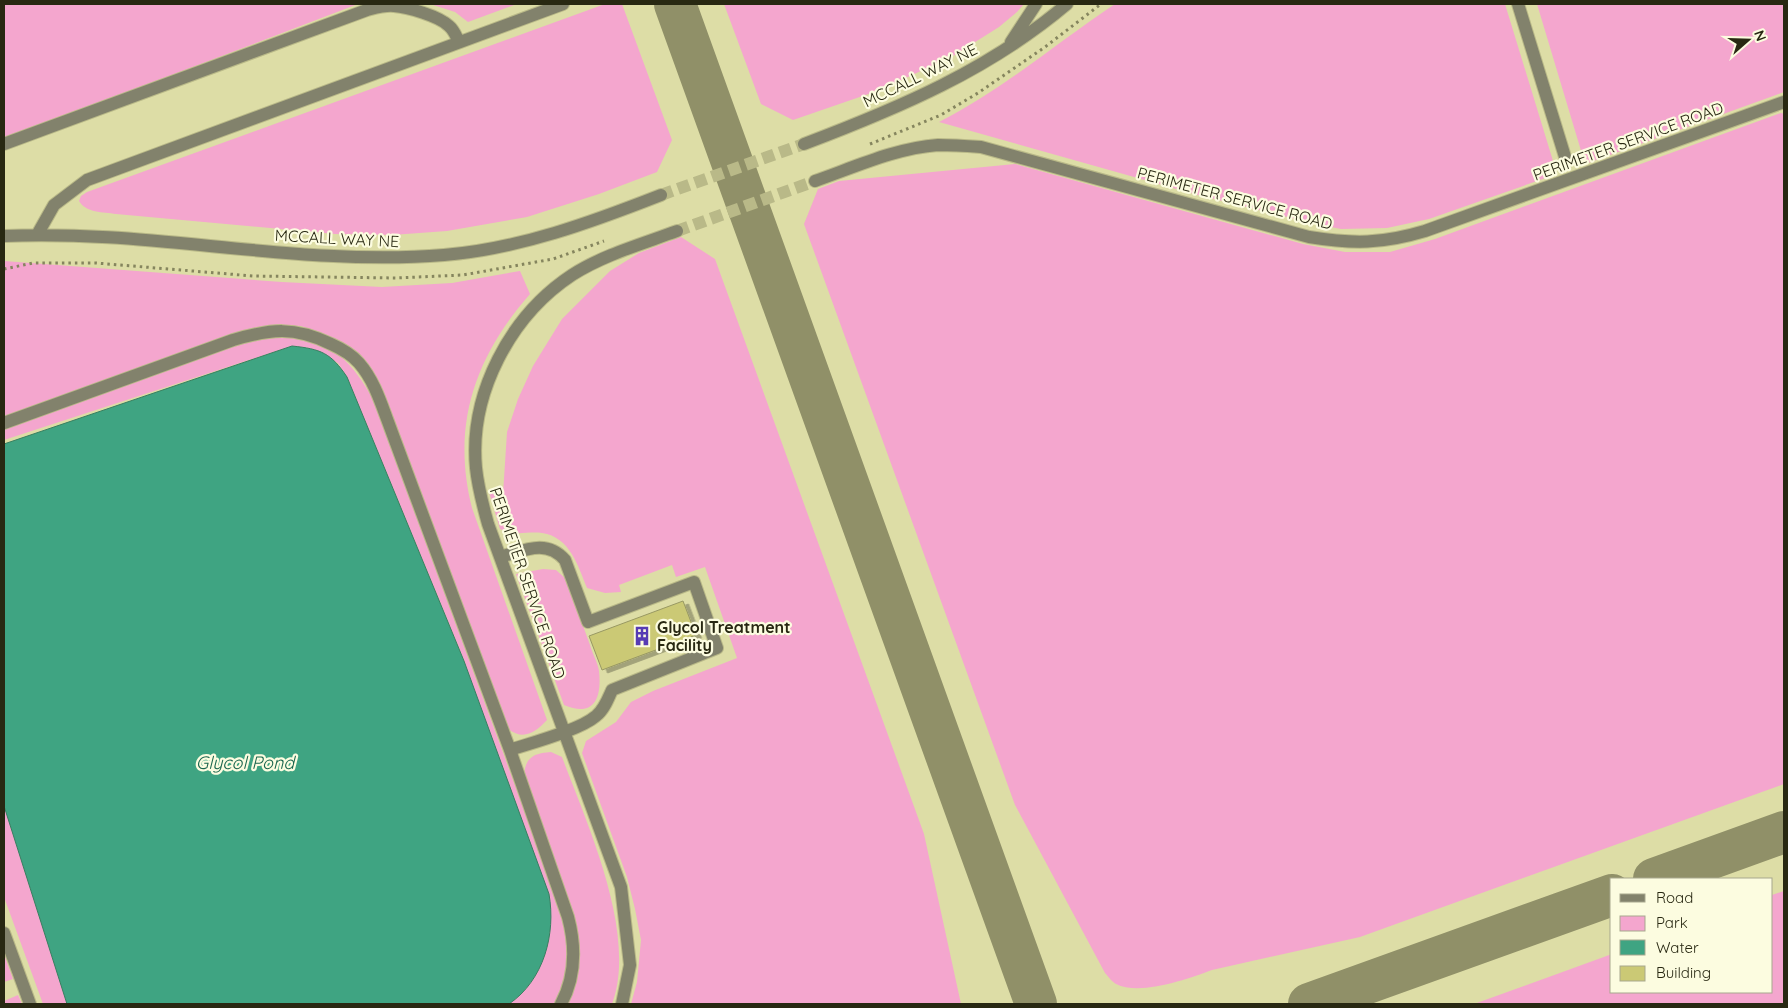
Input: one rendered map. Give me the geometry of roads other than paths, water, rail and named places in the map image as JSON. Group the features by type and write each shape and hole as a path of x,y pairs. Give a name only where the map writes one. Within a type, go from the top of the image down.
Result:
{"street":[{"path":"37,235 54,205 87,180 562,4"},
{"path":"1009,46 1036,4"},
{"name":"MCCALL WAY NE","path":"804,144 875,117 958,78 1048,20 1067,4"},
{"path":"1518,4 1566,160"},
{"path":"4,144 379,7 402,7 438,19 448,25 455,33 459,42"},
{"name":"PERIMETER SERVICE ROAD","path":"815,181 876,159 918,148 957,145 981,147 1309,237 1347,242 1385,241 1402,238 1450,222 1784,102"},
{"name":"MCCALL WAY NE","path":"4,236 37,235 131,239 328,256 386,258 446,255 491,248 547,235 606,216 661,195"},
{"name":"PERIMETER SERVICE ROAD","path":"622,1004 630,965 621,887 563,732 478,490 476,443 479,417 493,369 504,347 533,309 572,276 593,264 677,231"},
{"path":"4,423 256,333 284,330 311,334 339,348 359,363 375,388 510,750 568,917 574,949 571,981 561,1004"},
{"path":"500,557 542,547 558,552 565,560 588,622 694,582 717,648 612,690 604,708 595,718 580,726 510,750"},
{"path":"4,933 30,1004"}],"water":[{"name":"Glycol Pond","path":"292,346 318,351 330,357 347,377 464,661 549,894 551,925 545,955 531,982 509,1004 67,1004 4,806 4,444"}],"tunnel":[{"path":"661,195 804,144"},
{"path":"677,231 815,181"}],"place":[{"name":"Glycol Treatment Facility","path":"642,636"}]}
